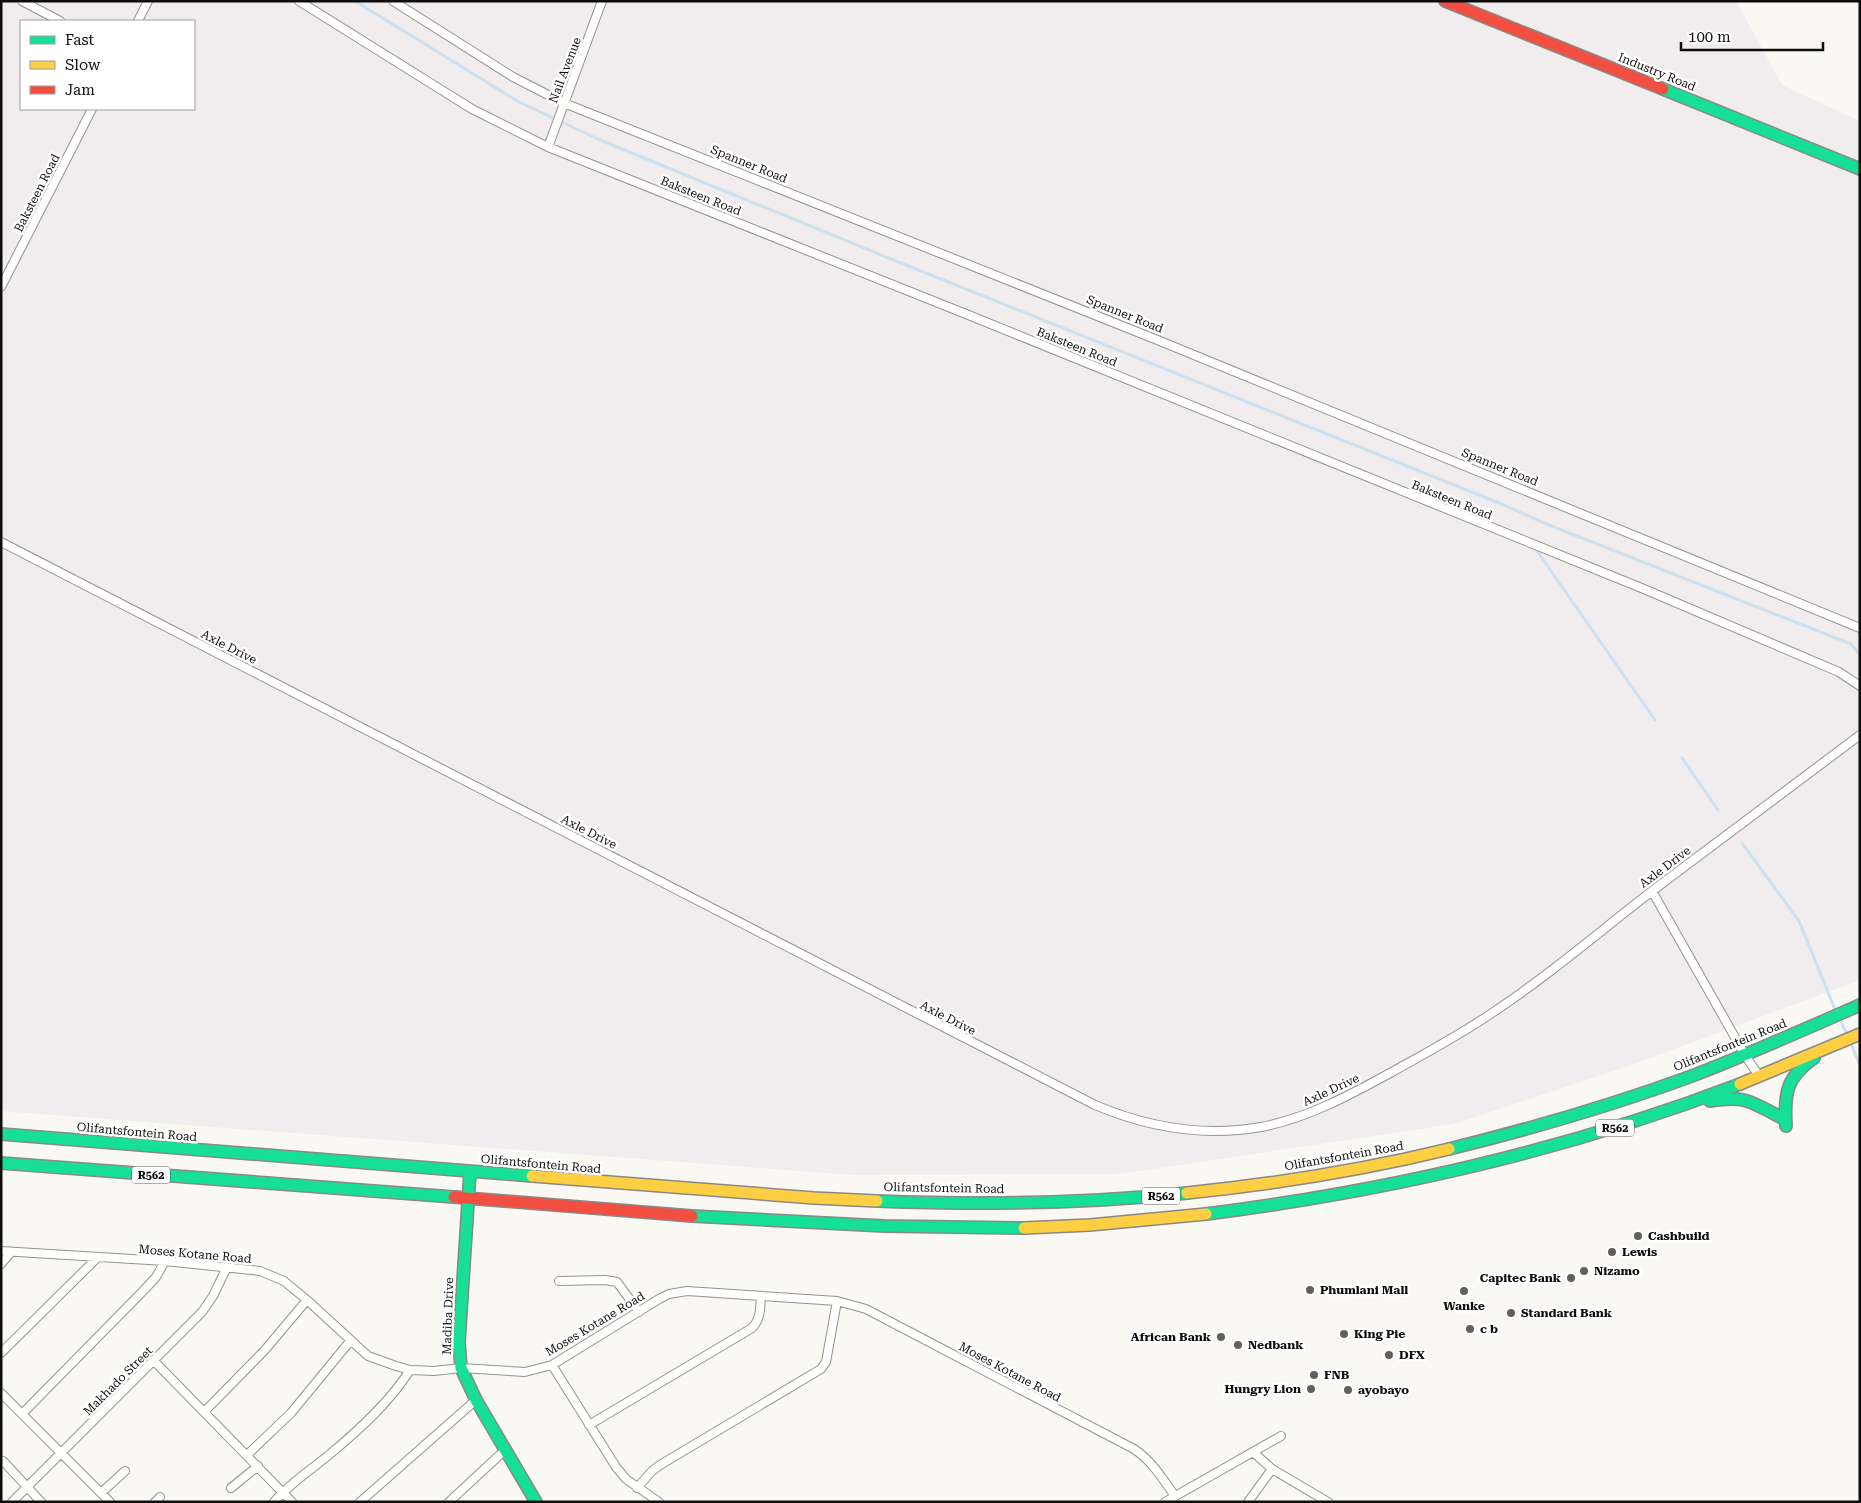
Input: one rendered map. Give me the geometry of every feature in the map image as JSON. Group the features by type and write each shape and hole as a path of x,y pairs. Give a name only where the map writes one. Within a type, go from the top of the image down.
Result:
{"main road":[{"name":"Industry Road","path":"1445,1 1860,169"},
{"name":"Olifantsfontein Road","path":"1,1134 804,1197 929,1204 1070,1202 1142,1198 1277,1182 1414,1157 1500,1136 1692,1077 1858,1006"},
{"name":"R562","path":"1,1163 469,1198 628,1212 925,1229 1085,1226 1194,1216 1254,1208 1416,1180 1587,1136 1675,1108 1860,1034"},
{"path":"1675,1108 1740,1097 1755,1102 1784,1122 1786,1098 1791,1080 1804,1065 1836,1045"},
{"name":"Madiba Drive","path":"470,1172 459,1342 461,1368 476,1400 536,1502"}],"street":[{"path":"22,1 58,20"},
{"path":"138,20 148,1"},
{"name":"Baksteen Road","path":"299,1 472,109 548,147 1644,589 1839,672 1860,686"},
{"name":"Spanner Road","path":"392,1 513,77 564,103 1165,342 1860,628"},
{"name":"Nail Avenue","path":"548,147 602,1"},
{"name":"Baksteen Road","path":"1,287 91,110"},
{"name":"Axle Drive","path":"1,542 1059,1087 1118,1114 1152,1124 1181,1129 1209,1131 1260,1127 1327,1107 1461,1034 1494,1013 1652,891 1860,735"},
{"path":"1652,891 1745,1055 1759,1076"},
{"name":"Moses Kotane Road","path":"1,1251 166,1261 260,1271 284,1281 368,1356 410,1370 461,1368 525,1372 552,1365 669,1294 682,1291 837,1301 866,1309 1134,1449 1146,1457 1154,1466 1175,1496"},
{"path":"1,1264 11,1252"},
{"path":"1,1353 98,1257"},
{"path":"22,1414 156,1277 166,1261"},
{"name":"Makhado Street","path":"12,1502 208,1304 227,1267"},
{"path":"559,1281 605,1280 618,1282 638,1312"},
{"path":"589,1425 752,1328 757,1323 760,1315 761,1296"},
{"path":"204,1412 264,1350 307,1300"},
{"path":"637,1488 660,1465 821,1369 826,1362 837,1301"},
{"path":"248,1455 291,1413 351,1340"},
{"path":"154,1360 292,1502"},
{"path":"552,1365 589,1425 626,1479 659,1502"},
{"path":"274,1502 388,1400 401,1385 410,1370"},
{"path":"1,1393 110,1502"},
{"path":"360,1502 476,1400"},
{"path":"1165,1502 1281,1436"},
{"path":"449,1502 505,1450"},
{"path":"1253,1452 1272,1468 1317,1499 1328,1502"},
{"path":"3,1461 41,1502"},
{"path":"231,1488 258,1466"},
{"path":"1248,1502 1272,1468"},
{"path":"101,1494 125,1470"}],"shaded area":[{"path":"1,1 1736,1 1782,85 1860,121 1860,980 1637,1063 1454,1124 1120,1174 853,1175 1,1111"}],"waterway":[{"path":"355,1 519,102 600,140 1504,505 1544,523 1851,644 1860,655"},
{"path":"1537,551 1655,720"},
{"path":"1682,758 1718,810"},
{"path":"1742,843 1799,921 1836,1012"},
{"path":"1839,1017 1848,1037"},
{"path":"1850,1042 1860,1065"}],"traffic: fast":[{"path":"1663,89 1860,169"},
{"path":"1449,1149 1570,1116 1659,1088 1732,1060 1860,1005"},
{"path":"1786,1126 1787,1095 1792,1079 1814,1058"},
{"path":"1206,1214 1342,1193 1477,1165 1610,1129 1740,1084"},
{"path":"1710,1101 1722,1099 1748,1101 1782,1118"},
{"path":"1,1134 532,1176"},
{"path":"1,1163 454,1197"},
{"path":"470,1172 459,1342 461,1368 476,1400 536,1502"},
{"path":"877,1201 1032,1203 1187,1193"},
{"path":"692,1216 884,1226 1024,1228"}],"traffic: slow":[{"path":"1740,1084 1860,1034"},
{"path":"1187,1193 1319,1176 1449,1149"},
{"path":"532,1176 814,1198 877,1201"},
{"path":"1024,1228 1090,1225 1206,1214"}],"traffic: jam":[{"path":"1445,1 1663,89"},
{"path":"454,1197 692,1216"}],"place":[{"name":"Cashbuild","path":"1638,1236"},
{"name":"Lewis","path":"1612,1252"},
{"name":"Nizamo","path":"1584,1271"},
{"name":"Capitec Bank","path":"1571,1278"},
{"name":"Phumlani Mall","path":"1310,1290"},
{"name":"Wanke","path":"1464,1291"},
{"name":"Standard Bank","path":"1511,1313"},
{"name":"c b","path":"1470,1329"},
{"name":"King Pie","path":"1344,1334"},
{"name":"African Bank","path":"1221,1337"},
{"name":"Nedbank","path":"1238,1345"},
{"name":"DFX","path":"1389,1355"},
{"name":"FNB","path":"1314,1375"},
{"name":"Hungry Lion","path":"1311,1389"},
{"name":"ayobayo","path":"1348,1390"}]}
